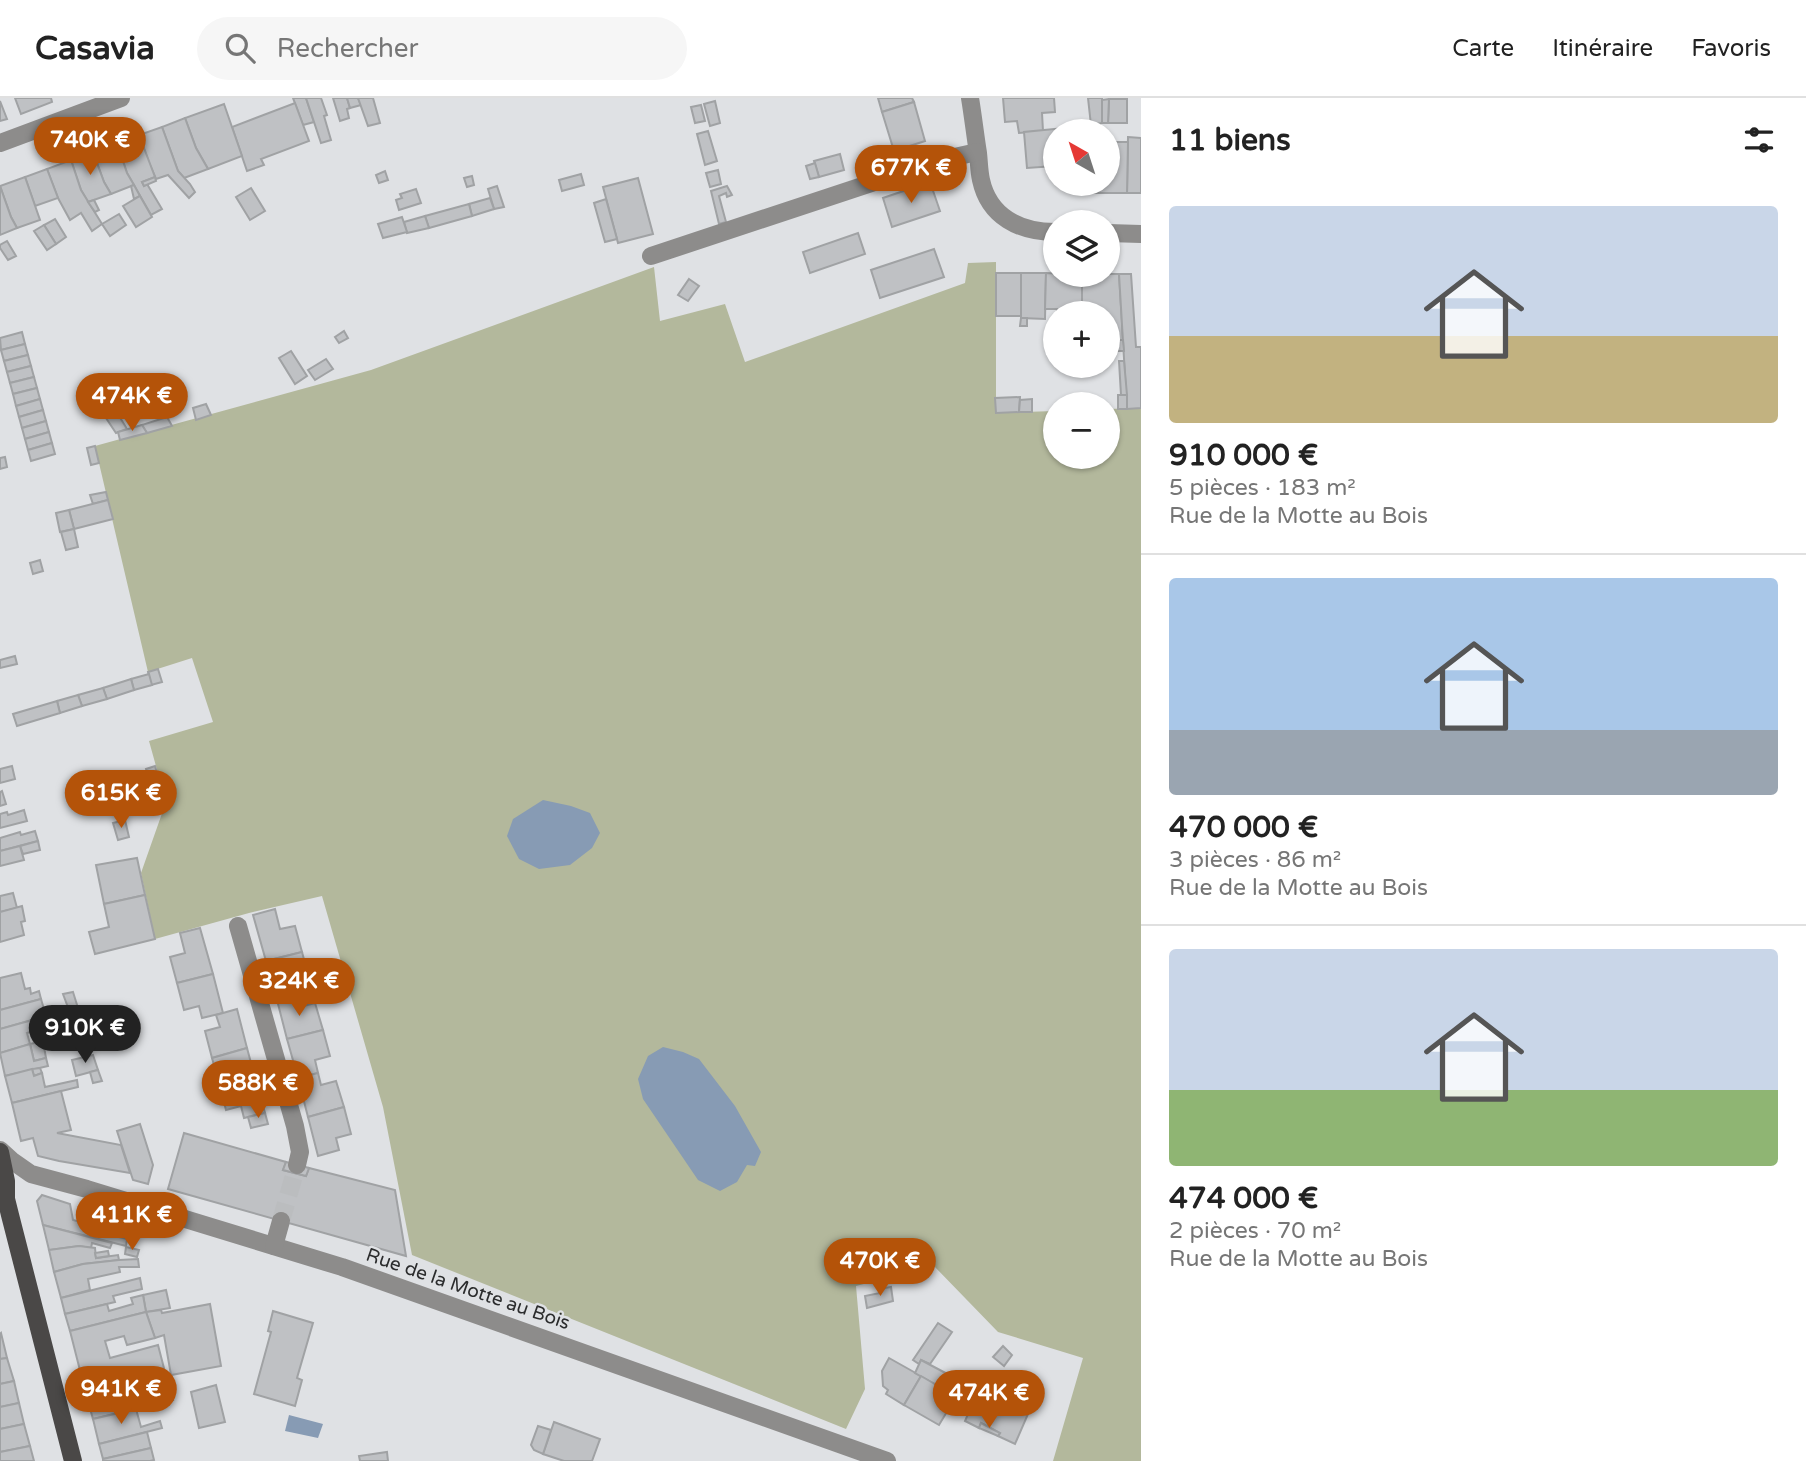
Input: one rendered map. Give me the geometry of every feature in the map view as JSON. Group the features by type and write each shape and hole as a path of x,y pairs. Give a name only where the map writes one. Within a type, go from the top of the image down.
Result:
{"main road":[{"path":"0,1151 3,1186 73,1461"}],"street":[{"path":"0,142 121,98"},
{"path":"970,98 985,192 996,210 1013,224 1043,231"},
{"path":"651,256 941,160 978,152"},
{"path":"1120,233 1141,234"},
{"path":"238,926 295,1126 300,1152 297,1165"},
{"name":"Rue de la Motte au Bois","path":"0,1151 31,1174 274,1246 431,1298 887,1461"},
{"name":"Rue de la Motte au Bois","path":"3,1186 31,1174"},
{"path":"274,1246 281,1221"}],"green space":[{"path":"996,262 996,413 1043,411 1043,469 1120,469 1120,409 1141,408 1141,1461 1053,1461 1083,1358 998,1332 934,1266 856,1286 865,1389 846,1429 412,1255 383,1107 322,896 155,939 141,873 166,802 149,741 213,722 192,658 148,672 95,446 371,370 654,267 660,321 725,304 745,362 965,283 968,263"}],"water":[{"path":"543,800 590,813 600,833 592,848 570,865 539,869 519,859 507,836 513,819"},
{"path":"663,1047 699,1059 735,1106 761,1152 755,1166 747,1165 737,1182 720,1191 698,1180 643,1099 638,1079 648,1056"},
{"path":"289,1415 323,1424 318,1438 285,1431"}],"building":[{"path":"15,98 51,98 52,102 21,114"},
{"path":"293,98 306,98 314,122 303,125"},
{"path":"306,98 321,98 331,140 321,143"},
{"path":"333,98 347,98 349,118 340,121"},
{"path":"347,98 358,98 361,105 350,108"},
{"path":"358,98 373,98 380,123 368,126"},
{"path":"878,98 912,98 914,102 882,112"},
{"path":"1003,98 1054,98 1055,112 1042,113 1043,131 1019,133 1017,121 1005,122"},
{"path":"1088,98 1102,98 1102,119 1090,119"},
{"path":"1109,99 1127,99 1127,123 1120,123 1120,119 1108,119"},
{"path":"1109,99 1108,119 1102,119 1102,100"},
{"path":"0,101 7,119 0,121"},
{"path":"715,101 720,123 710,126 704,104"},
{"path":"914,102 925,141 894,151 882,112"},
{"path":"295,103 309,141 261,159 264,165 247,171 232,127"},
{"path":"224,104 242,156 208,169 196,148 185,118"},
{"path":"701,105 705,121 695,123 691,107"},
{"path":"185,118 196,148 208,169 184,178 178,171 162,127"},
{"path":"162,127 178,171 195,192 189,198 168,175 156,179 150,165 139,135"},
{"path":"1043,130 1043,167 1027,168 1024,132"},
{"path":"708,131 717,161 705,165 697,134"},
{"path":"139,135 155,177 142,182 144,186 147,184 162,209 151,215 127,173 117,143"},
{"path":"1128,137 1141,138 1141,193 1127,193"},
{"path":"1120,142 1128,142 1127,193 1120,193"},
{"path":"117,143 134,185 111,194 93,152"},
{"path":"93,152 111,194 88,202 71,160"},
{"path":"840,154 844,170 819,177 814,161"},
{"path":"71,160 81,190 102,224 92,231 81,213 70,220 47,169"},
{"path":"815,163 819,177 810,179 806,166"},
{"path":"47,169 58,198 35,206 25,177"},
{"path":"718,170 721,184 710,187 706,173"},
{"path":"385,171 388,180 379,183 376,175"},
{"path":"581,174 584,185 562,191 559,180"},
{"path":"472,176 474,185 467,187 464,178"},
{"path":"25,177 40,220 17,228 0,186"},
{"path":"155,177 156,181 144,186 142,182"},
{"path":"638,178 653,234 618,243 603,187"},
{"path":"930,182 940,211 892,227 883,198"},
{"path":"134,185 140,196 134,199 131,186"},
{"path":"0,186 17,228 0,235"},
{"path":"497,186 504,207 494,209 488,189"},
{"path":"727,186 732,195 727,197 726,193 719,196 726,222 719,224 711,191"},
{"path":"251,188 265,211 250,220 236,197"},
{"path":"416,189 421,203 399,210 396,200 402,198 400,194"},
{"path":"140,196 152,217 136,227 123,206"},
{"path":"490,198 494,209 472,216 469,204"},
{"path":"606,199 617,239 605,242 594,203"},
{"path":"94,200 99,210 95,212 88,202"},
{"path":"469,204 472,216 429,228 425,216"},
{"path":"119,214 126,225 110,236 102,224"},
{"path":"425,216 429,228 407,233 404,222"},
{"path":"402,217 407,232 383,238 378,224"},
{"path":"55,219 66,237 56,244 44,225"},
{"path":"44,225 56,244 47,250 34,231"},
{"path":"858,233 865,254 810,273 803,252"},
{"path":"7,241 16,256 8,260 0,248 0,245"},
{"path":"934,249 944,277 880,298 871,270"},
{"path":"996,273 1021,273 1021,316 996,316"},
{"path":"1021,273 1043,273 1043,287 1046,287 1043,319 1021,318"},
{"path":"1120,274 1131,274 1136,347 1141,347 1141,408 1127,409"},
{"path":"689,279 699,286 688,301 678,295"},
{"path":"1046,287 1082,287 1082,301 1045,301"},
{"path":"1082,287 1120,287 1123,340 1120,340 1120,301 1082,301"},
{"path":"1021,318 1027,318 1027,326 1020,326"},
{"path":"344,331 348,338 339,343 335,337"},
{"path":"22,332 25,344 1,350 0,338"},
{"path":"1120,340 1123,340 1124,351 1120,351"},
{"path":"25,344 28,355 4,361 1,350"},
{"path":"291,351 307,376 295,384 279,358"},
{"path":"28,355 31,366 7,372 4,361"},
{"path":"326,359 333,369 315,380 308,370"},
{"path":"1120,361 1124,361 1127,395 1121,395"},
{"path":"31,366 34,377 10,383 7,372"},
{"path":"34,377 37,388 13,394 10,383"},
{"path":"37,388 40,399 16,406 13,394"},
{"path":"1120,395 1127,395 1127,409 1120,409"},
{"path":"1020,397 1019,412 996,413 995,398"},
{"path":"40,399 43,410 19,417 16,406"},
{"path":"1032,399 1032,412 1019,412 1020,400"},
{"path":"206,404 211,415 196,420 193,408"},
{"path":"43,410 46,421 22,428 19,417"},
{"path":"116,411 127,429 116,433 106,418"},
{"path":"167,417 172,426 147,433 142,425"},
{"path":"46,421 49,432 25,439 22,428"},
{"path":"142,425 147,433 120,440 118,432"},
{"path":"49,432 52,443 28,450 25,439"},
{"path":"52,443 55,454 31,461 28,450"},
{"path":"95,446 99,463 91,465 87,448"},
{"path":"5,457 7,467 0,469 0,458"},
{"path":"106,492 108,500 93,504 90,495"},
{"path":"108,500 113,519 74,529 69,510"},
{"path":"69,510 74,529 60,532 56,513"},
{"path":"74,529 78,547 66,550 61,532"},
{"path":"40,560 43,571 33,574 30,563"},
{"path":"15,656 17,664 0,668 0,660"},
{"path":"158,669 162,682 151,685 148,672"},
{"path":"149,674 152,685 134,690 131,679"},
{"path":"131,679 134,690 107,699 103,688"},
{"path":"103,688 107,699 82,706 78,695"},
{"path":"78,695 82,706 60,713 57,701"},
{"path":"57,701 60,713 17,726 13,714"},
{"path":"12,766 15,779 0,783 0,769"},
{"path":"155,766 159,780 150,783 146,769"},
{"path":"2,791 6,804 0,806 0,792"},
{"path":"24,810 27,821 0,828 0,814 7,812 8,815"},
{"path":"125,820 129,837 118,840 113,823"},
{"path":"35,831 38,841 0,851 0,838"},
{"path":"38,841 40,850 23,854 20,846"},
{"path":"20,846 24,860 0,866 0,851"},
{"path":"137,858 145,895 104,904 96,865"},
{"path":"13,893 17,908 0,912 0,896"},
{"path":"145,895 155,939 95,954 89,932 109,927 104,904"},
{"path":"22,906 24,935 0,942 0,912"},
{"path":"275,909 280,929 295,926 302,952 266,961 253,915"},
{"path":"200,928 213,974 177,983 170,957 185,953 180,933"},
{"path":"302,952 309,978 294,982 297,995 277,1000 266,961"},
{"path":"21,973 25,989 30,988 31,994 39,991 41,999 0,1010 0,978"},
{"path":"213,974 223,1013 202,1018 199,1006 184,1010 177,983"},
{"path":"73,992 78,1008 69,1010 63,994"},
{"path":"297,995 300,1007 315,1003 323,1030 287,1039 277,1000"},
{"path":"41,999 46,1016 0,1029 0,1010"},
{"path":"237,1009 247,1048 212,1058 205,1031 220,1027 216,1015"},
{"path":"61,1012 64,1020 27,1033 30,1044 0,1053 0,1029"},
{"path":"85,1029 89,1043 76,1046 72,1033"},
{"path":"323,1030 330,1056 315,1060 318,1073 298,1078 287,1039"},
{"path":"43,1041 46,1058 34,1061 30,1044"},
{"path":"30,1044 34,1061 46,1058 48,1066 5,1076 0,1053"},
{"path":"247,1048 254,1074 219,1083 212,1058"},
{"path":"93,1055 98,1070 76,1076 72,1060"},
{"path":"40,1068 42,1073 34,1076 32,1069"},
{"path":"32,1069 34,1076 42,1073 45,1087 77,1080 78,1087 12,1103 5,1076"},
{"path":"98,1070 102,1081 93,1083 90,1072"},
{"path":"318,1073 321,1085 336,1081 344,1107 308,1117 298,1078"},
{"path":"254,1074 265,1113 244,1118 241,1106 226,1110 219,1083"},
{"path":"61,1091 71,1130 57,1133 121,1145 130,1173 38,1156 33,1138 21,1141 12,1103"},
{"path":"344,1107 351,1134 336,1138 339,1150 318,1156 308,1117"},
{"path":"265,1113 268,1124 251,1128 248,1117"},
{"path":"140,1124 153,1165 148,1184 133,1180 117,1131"},
{"path":"184,1133 286,1162 283,1170 306,1176 309,1168 395,1190 406,1256 168,1189"},
{"path":"286,1162 309,1168 306,1176 283,1170"},
{"path":"42,1195 70,1204 73,1220 112,1231 111,1235 127,1239 126,1246 43,1225 37,1201"},
{"path":"94,1211 137,1223 134,1235 91,1221"},
{"path":"43,1225 112,1243 110,1248 92,1243 91,1248 79,1246 49,1250"},
{"path":"79,1246 95,1248 96,1258 118,1255 119,1260 83,1264 54,1272 49,1250"},
{"path":"126,1247 139,1250 137,1257 125,1254"},
{"path":"108,1251 109,1256 96,1258 95,1253"},
{"path":"138,1259 139,1267 119,1267 120,1272 88,1279 90,1290 61,1298 54,1272 83,1264"},
{"path":"140,1278 142,1289 113,1296 115,1302 65,1314 61,1298"},
{"path":"891,1287 893,1301 867,1308 865,1296"},
{"path":"166,1290 170,1308 146,1312 143,1295"},
{"path":"143,1295 146,1312 70,1331 65,1314 107,1304 109,1311 133,1304 131,1298"},
{"path":"210,1304 221,1366 171,1375 164,1335 155,1338 146,1312 161,1310 162,1313"},
{"path":"273,1311 313,1323 297,1378 302,1380 295,1406 254,1394 271,1332 268,1331"},
{"path":"146,1312 155,1338 127,1345 124,1336 105,1341 110,1358 158,1345 166,1376 86,1394 70,1331"},
{"path":"938,1323 952,1332 930,1364 921,1360 919,1364 913,1360"},
{"path":"0,1334 7,1358 0,1359"},
{"path":"1003,1346 1012,1355 1004,1366 993,1357"},
{"path":"7,1358 14,1381 0,1384 0,1359"},
{"path":"889,1358 921,1376 904,1405 886,1394 888,1390 883,1386 882,1371"},
{"path":"921,1360 953,1377 945,1390 915,1373"},
{"path":"166,1376 173,1400 93,1419 86,1394"},
{"path":"921,1376 945,1390 941,1398 951,1405 939,1425 904,1405"},
{"path":"14,1381 19,1403 0,1407 0,1384"},
{"path":"216,1385 225,1422 199,1428 191,1392"},
{"path":"984,1387 1031,1407 1015,1444 998,1436 1000,1433 981,1423 979,1428 965,1421 975,1398"},
{"path":"19,1403 24,1424 0,1429 0,1407"},
{"path":"136,1409 141,1427 160,1421 162,1428 99,1444 93,1419"},
{"path":"554,1422 600,1439 592,1461 564,1461 543,1454"},
{"path":"981,1423 1000,1433 998,1436 979,1428"},
{"path":"24,1424 30,1446 0,1452 0,1429"},
{"path":"538,1426 551,1430 543,1454 534,1450 531,1445"},
{"path":"147,1432 151,1448 103,1459 99,1444"},
{"path":"30,1446 34,1461 0,1461 0,1452"},
{"path":"151,1448 154,1460 103,1461 103,1459"},
{"path":"387,1452 388,1461 360,1461 359,1456"}],"tunnel":[{"path":"281,1221 297,1165"}]}
